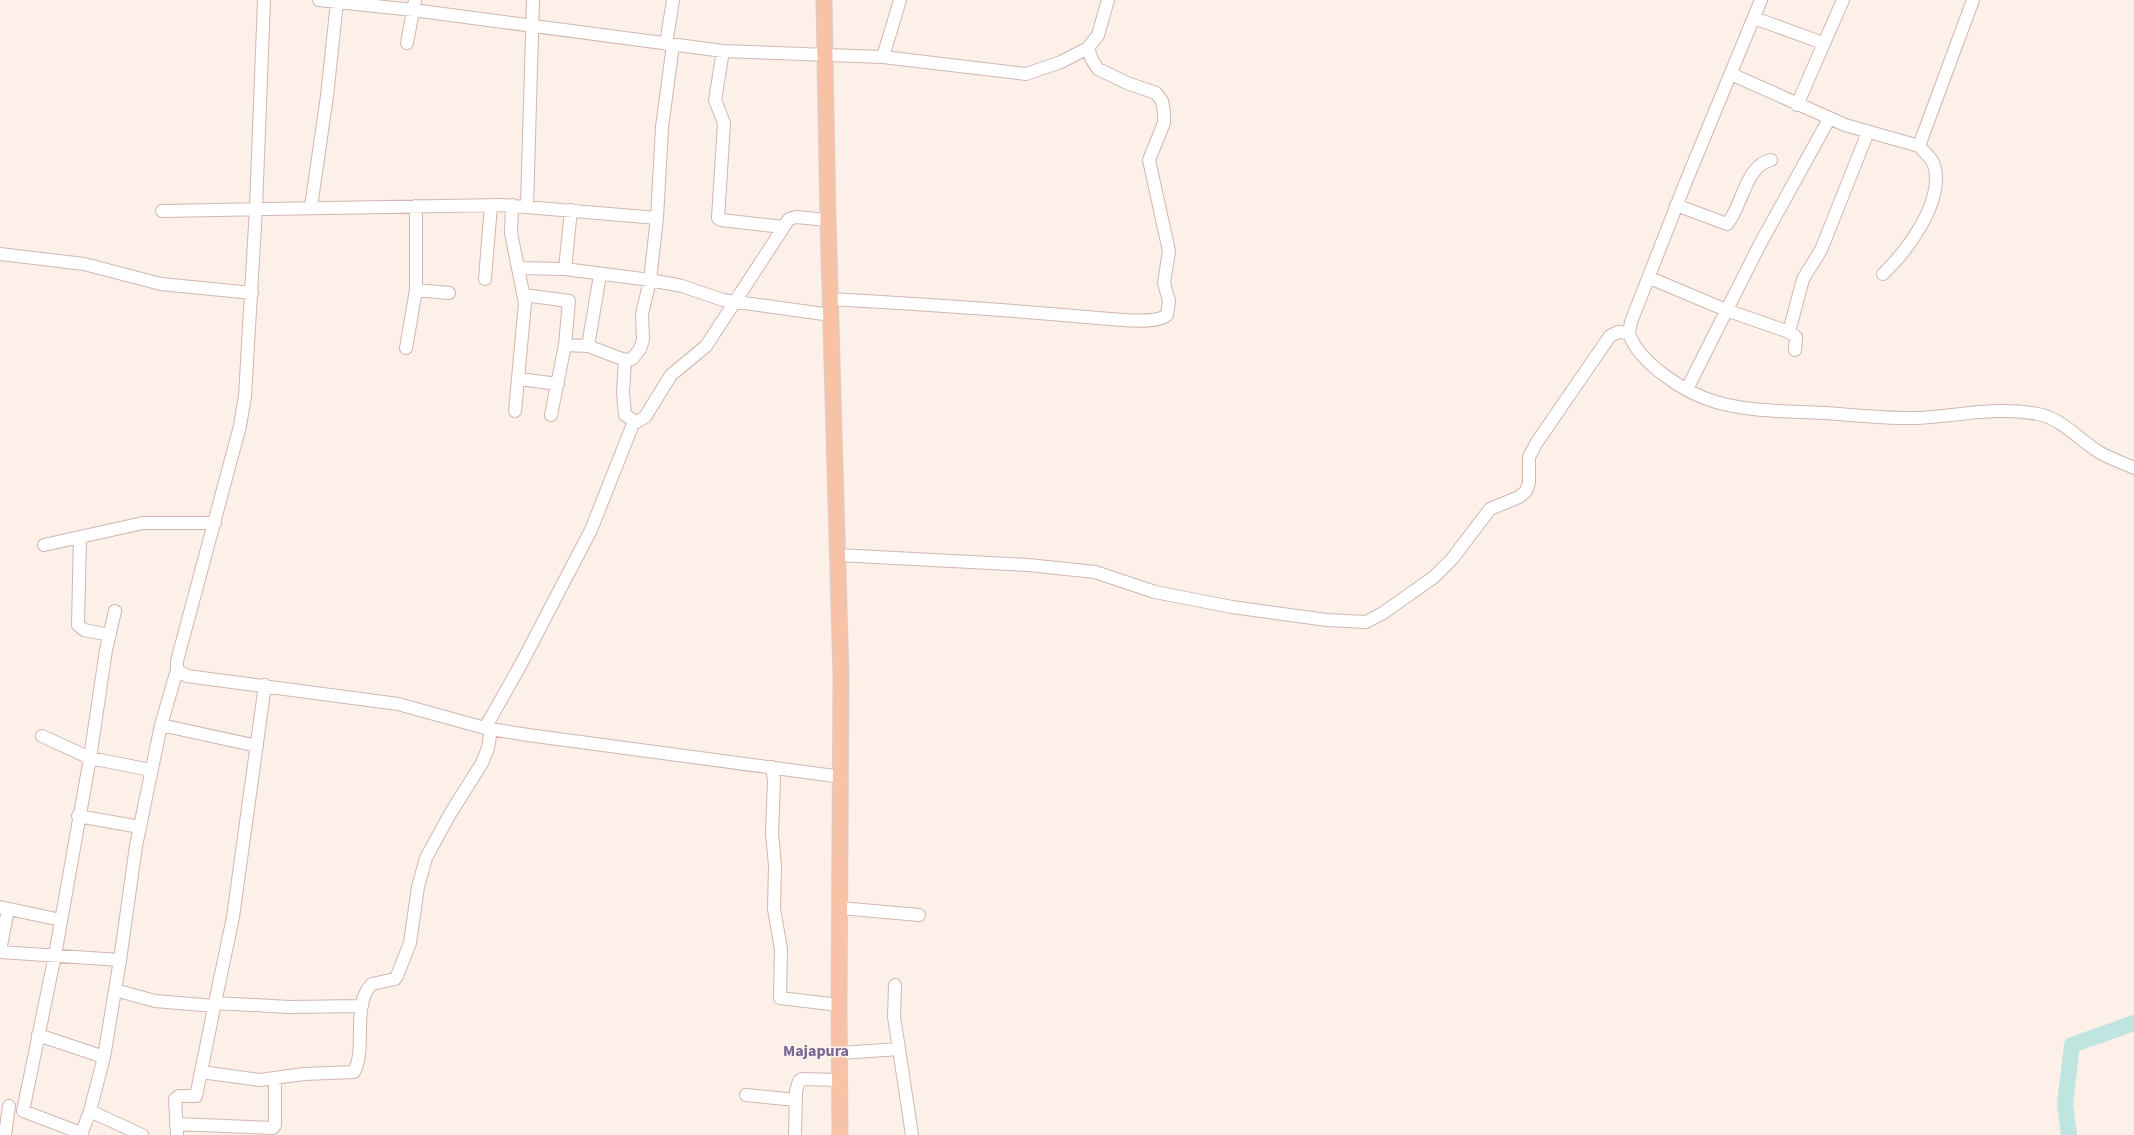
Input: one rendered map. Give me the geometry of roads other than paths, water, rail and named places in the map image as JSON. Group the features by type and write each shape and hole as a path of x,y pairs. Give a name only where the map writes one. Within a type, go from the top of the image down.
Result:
{"main road":[{"path":"824,0 824,56 838,555 842,777 839,1005 840,1135"}],"street":[{"path":"5,1135 5,1105 81,1134 90,1111 104,1057 140,827 151,770 154,765 161,725 177,670 177,661 215,523 241,419 245,396 252,293 264,0"},
{"path":"319,0 414,5 531,25 723,51 880,57 1026,74 1061,62 1088,48 1098,35 1108,0"},
{"path":"527,206 531,125 531,25 533,0"},
{"path":"564,345 588,346 625,360 632,359 640,349 644,332 643,308 650,280 657,218 662,127 673,0"},
{"path":"880,57 892,0"},
{"path":"880,57 900,0"},
{"path":"1762,0 1676,206 1650,278 1636,310 1629,333 1639,351 1656,369 1687,389 1716,403 1782,411 1907,418 1986,411 2009,411 2037,414 2056,420 2096,451 2134,468"},
{"path":"1797,105 1843,0"},
{"path":"1919,146 1973,0"},
{"path":"311,207 327,96 337,2"},
{"path":"407,43 414,5"},
{"path":"1754,18 1823,43"},
{"path":"830,299 946,305 1122,320 1158,319 1167,315 1169,302 1164,283 1169,251 1149,160 1164,123 1162,100 1156,93 1127,83 1098,69 1092,60 1088,48"},
{"path":"723,51 715,100 724,124 718,218 721,220 783,227"},
{"path":"1731,74 1829,119 1868,132 1919,146 1934,165 1935,179 1933,197 1923,221 1911,240 1883,274"},
{"path":"1687,389 1726,310 1829,119"},
{"path":"1789,332 1803,279 1826,239 1868,132"},
{"path":"1676,206 1727,224 1755,172 1764,162 1771,160"},
{"path":"485,279 491,205"},
{"path":"162,211 311,207 512,205 657,218"},
{"path":"512,205 511,233 524,295 525,311 515,411"},
{"path":"406,348 416,290 416,206"},
{"path":"565,269 571,210"},
{"path":"201,1072 251,1080 275,1079 304,1074 354,1072 359,1045 362,1006 366,990 372,984 390,980 397,976 410,943 418,887 426,858 450,814 482,762 488,748 488,729 591,530 628,433 636,422 645,417 671,375 706,346 789,219 796,217 828,220"},
{"path":"0,254 84,264 161,284 252,293"},
{"path":"518,268 565,269 650,280 682,286 718,298 831,315"},
{"path":"588,346 600,274"},
{"path":"1650,278 1726,310 1789,332 1796,337 1795,350"},
{"path":"416,290 449,293"},
{"path":"524,295 569,302 558,384 551,415"},
{"path":"838,555 1028,565 1094,572 1155,592 1232,608 1327,620 1366,622 1383,613 1434,577 1452,559 1490,509 1519,497 1526,490 1529,483 1529,457 1537,442 1610,336 1618,332 1629,333"},
{"path":"625,360 623,392 625,415 630,420 636,422"},
{"path":"519,379 558,384"},
{"path":"44,545 143,523 215,523"},
{"path":"80,537 78,625 84,630 110,635"},
{"path":"23,1111 55,955 78,816 90,758 115,611"},
{"path":"177,670 187,676 265,685 398,704 488,729 842,777"},
{"path":"265,685 233,917 196,1096 179,1096 175,1099 177,1130 273,1128 275,1125 275,1079"},
{"path":"161,725 257,746"},
{"path":"42,736 90,758 151,770"},
{"path":"772,767 774,780 772,833 775,866 774,909 781,949 780,998 839,1005"},
{"path":"78,816 140,827"},
{"path":"61,920 4,908 0,952 120,960"},
{"path":"840,908 919,915"},
{"path":"895,985 894,1017 912,1135"},
{"path":"115,990 155,1001 215,1005 289,1007 362,1006"},
{"path":"38,1035 104,1057"},
{"path":"840,1053 899,1049"},
{"path":"795,1135 797,1084 802,1079 840,1080"},
{"path":"746,1095 796,1100"},
{"path":"90,1111 142,1135"}],"waterway":[{"path":"2069,1135 2065,1104 2072,1045 2134,1023"}],"district":[{"name":"Majapura","path":"816,1051"}]}
